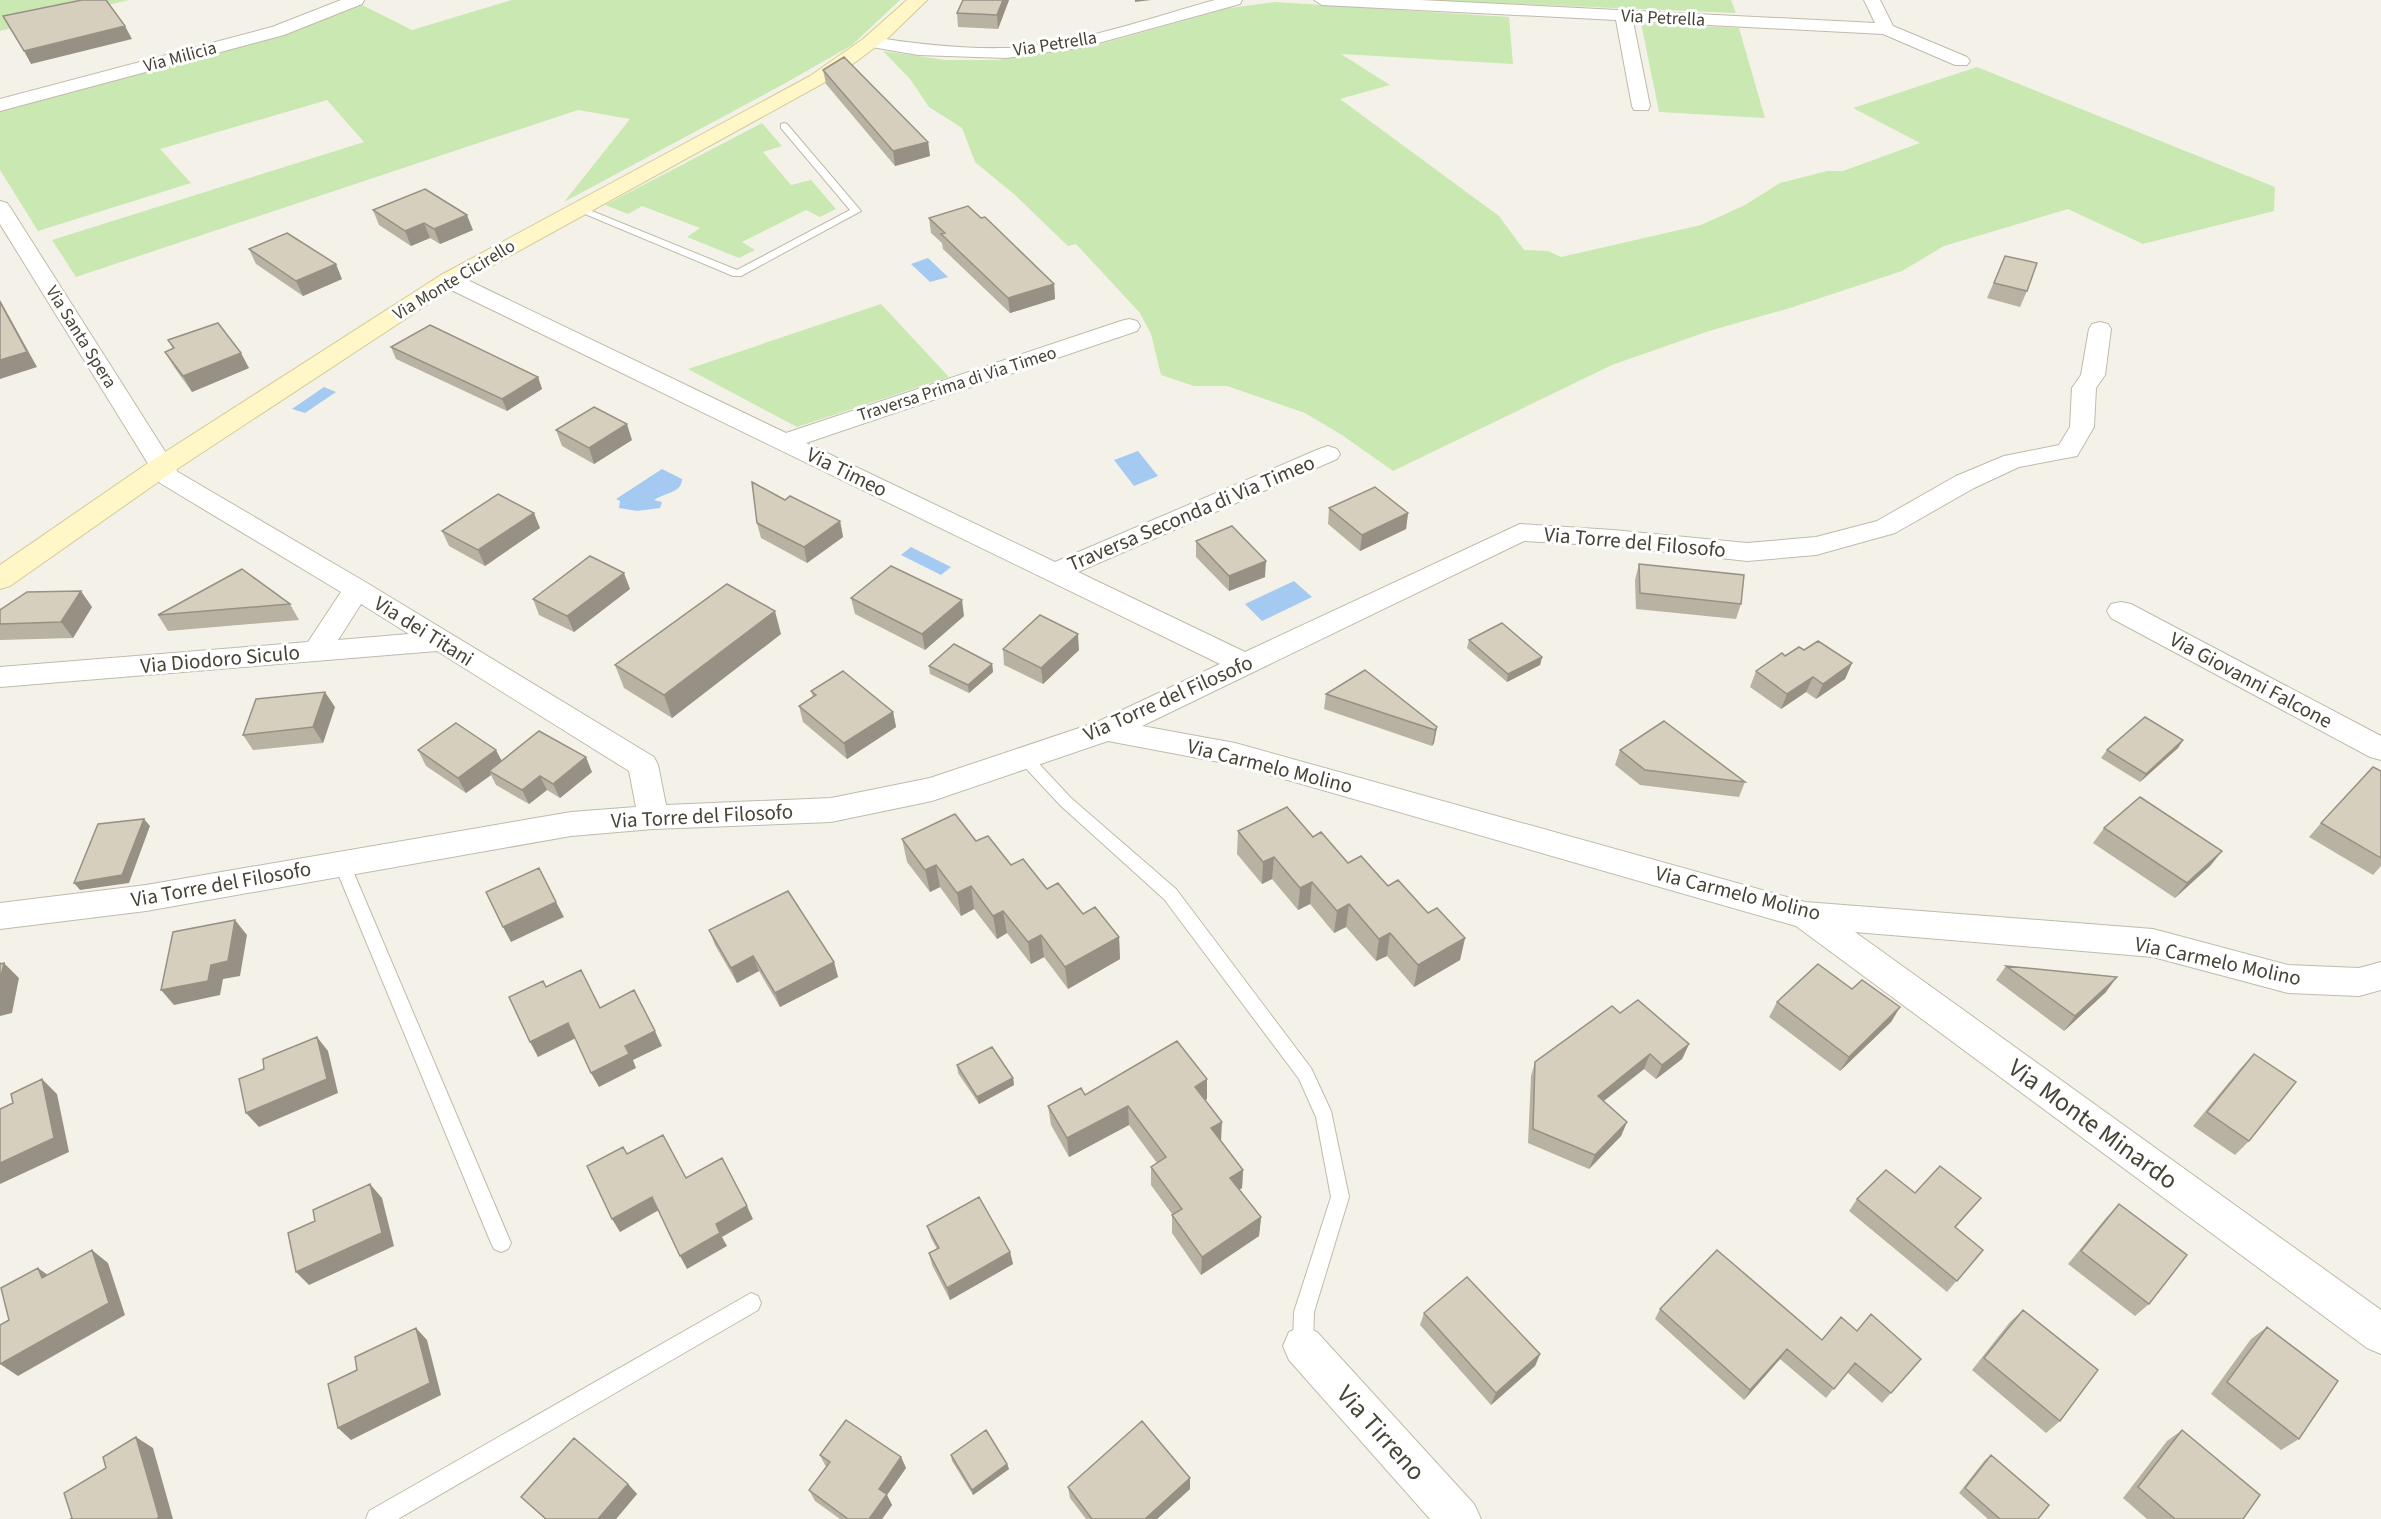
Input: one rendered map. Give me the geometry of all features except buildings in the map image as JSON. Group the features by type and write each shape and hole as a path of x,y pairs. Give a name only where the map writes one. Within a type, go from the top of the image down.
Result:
{"street":[{"name":"Via Milicia","path":"0,105 278,31 356,0"},
{"name":"Via Monte Cicirello","path":"0,579 161,467 449,280 817,80 872,42 918,0"},
{"name":"Via Petrella","path":"872,42 918,50 1006,52 1084,42 1234,0"},
{"name":"Via Petrella","path":"1322,0 1624,17 1886,28 1961,61"},
{"path":"1872,0 1886,28"},
{"path":"1624,17 1641,106"},
{"name":"Via Santa Spera","path":"0,207 161,467"},
{"name":"Via Timeo","path":"449,280 1245,664"},
{"name":"Traversa Prima di Via Timeo","path":"784,442 1129,327"},
{"name":"Via Torre del Filosofo","path":"0,916 146,898 572,824 831,810 932,789 1107,730 1520,532 1613,538 1747,552 1815,546 1886,527 1965,482 2013,461 2068,451 2082,427 2084,388 2093,375 2100,329"},
{"name":"Traversa Seconda di Via Timeo","path":"1055,572 1328,454"},
{"name":"Via dei Titani","path":"161,467 169,477 357,589 643,765 653,818"},
{"path":"316,652 357,589"},
{"name":"Via Giovanni Falcone","path":"2121,611 2381,750"},
{"name":"Via Diodoro Siculo","path":"0,677 440,641"},
{"name":"Via Carmelo Molino","path":"1107,730 1235,754 1805,915 2153,943 2288,979 2359,982 2381,976"},
{"name":"Via Monte Minardo","path":"1805,915 2381,1334"},
{"name":"Via Tirreno","path":"1303,1346 1459,1519"}],"lane":[{"path":"578,209 737,274 856,211 784,126"},
{"path":"1024,757 1066,802 1170,894 1305,1074 1325,1117 1340,1197 1304,1312 1303,1346"},
{"path":"342,864 501,1243"},
{"path":"378,1519 751,1303"}],"green space":[{"path":"0,0 129,0 0,31"},
{"path":"512,0 900,0 852,45 564,202 630,119 578,110 76,277 52,240 364,142 327,100 160,149 191,183 38,231 0,170 0,110 280,35 360,4 412,30"},
{"path":"1423,0 1731,0 1736,13"},
{"path":"1275,2 1509,17 1513,64 1341,54 1390,85 1340,99 1499,216 1524,250 1548,251 1561,257 1701,225 1745,205 1780,183 1827,171 1843,171 1920,143 1853,108 1977,67 2275,187 2274,211 2143,244 2068,209 1944,246 1902,271 1790,308 1709,331 1612,365 1393,471 1342,435 1305,413 1227,386 1194,386 1161,375 1151,334 1140,313 1076,244 1068,246 1015,195 975,162 962,128 929,107 910,79 883,51 945,60 997,60 1097,45 1229,8"},
{"path":"1641,23 1739,28 1765,118 1659,112"},
{"path":"762,123 782,146 763,152 791,185 811,180 836,209 820,217 806,210 742,242 755,250 739,258 687,237 700,228 642,206 628,214 605,205"},
{"path":"881,304 949,377 797,427 688,369"}],"water":[{"path":"928,258 948,277 930,282 911,264"},
{"path":"324,387 336,392 305,413 292,409"},
{"path":"1138,451 1158,476 1134,486 1114,460"},
{"path":"662,469 682,479 676,490 654,500 662,502 660,508 637,511 619,508 620,501 616,499"},
{"path":"911,547 951,567 941,575 901,555"},
{"path":"1294,581 1312,597 1262,621 1245,604"}]}
